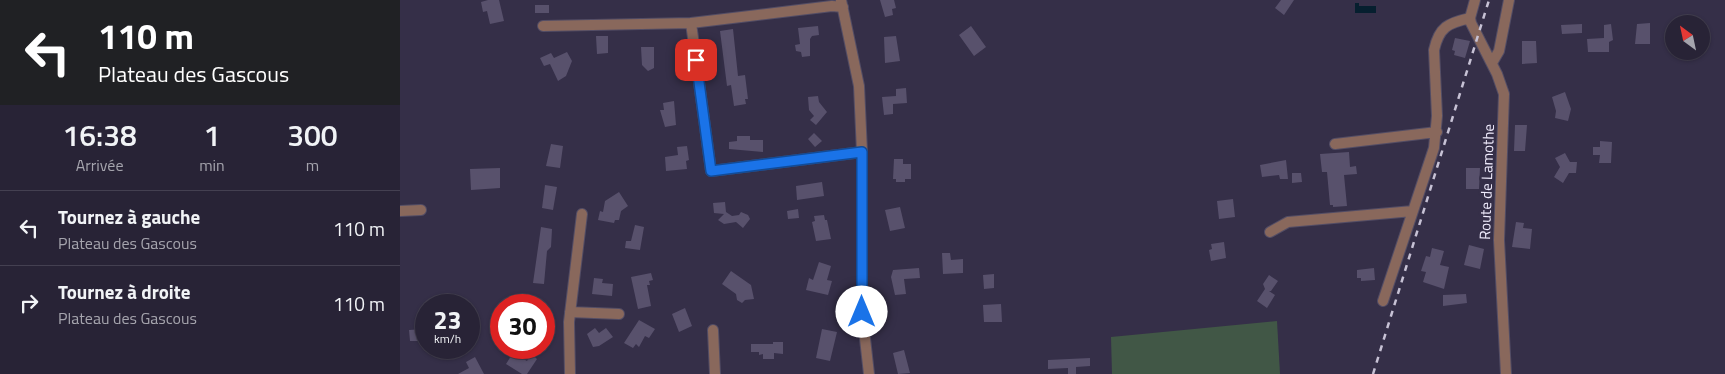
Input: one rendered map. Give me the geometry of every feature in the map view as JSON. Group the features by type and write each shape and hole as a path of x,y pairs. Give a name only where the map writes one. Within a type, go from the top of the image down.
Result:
{"street":[{"path":"1383,300 1434,148 1437,132 1434,50 1436,40 1449,23 1470,18 1474,0"},
{"path":"1492,63 1499,51 1509,0"},
{"path":"543,26 691,23 832,6 842,3 859,86 862,152 862,312 869,374"},
{"name":"Route de Lamothe","path":"1470,18 1501,85 1505,104 1499,240 1506,374"},
{"path":"691,23 711,171 862,152"},
{"path":"1335,144 1437,132"},
{"path":"400,211 420,210"},
{"path":"1270,232 1288,222 1413,211"},
{"path":"570,374 570,312 582,214"},
{"path":"570,312 619,314"},
{"path":"713,330 715,374"}],"green space":[{"path":"1277,321 1280,374 1112,374 1111,337"}],"water":[{"path":"1355,3 1359,3 1359,6 1376,6 1376,13 1355,13"}],"building":[{"path":"499,0 504,21 490,24 487,11 483,12 481,2"},
{"path":"880,0 894,0 896,8 892,9 893,15 885,17"},
{"path":"1281,0 1294,0 1284,15 1275,8"},
{"path":"535,5 549,5 549,13 535,13"},
{"path":"1650,23 1650,44 1635,44 1637,24"},
{"path":"1582,24 1582,33 1562,34 1561,25"},
{"path":"1611,24 1613,40 1609,42 1609,52 1588,52 1587,39 1604,38 1604,25"},
{"path":"818,26 819,35 812,36 810,39 810,56 802,57 801,52 796,51 795,45 800,44 798,28"},
{"path":"971,26 986,47 974,56 959,35"},
{"path":"733,29 738,76 745,75 748,99 745,99 746,104 734,106 731,85 727,86 720,31"},
{"path":"596,36 608,36 608,53 597,54"},
{"path":"896,36 900,61 885,63 884,37"},
{"path":"1455,38 1470,41 1465,58 1454,55 1455,51 1452,50"},
{"path":"1522,41 1536,41 1537,63 1522,64"},
{"path":"641,47 654,47 654,68 648,71 642,65"},
{"path":"567,52 572,61 566,76 558,81 550,64 544,66 540,58 551,53 554,58"},
{"path":"906,88 907,103 893,104 893,114 884,115 882,97 896,96 896,89"},
{"path":"1565,92 1571,109 1568,121 1555,118 1556,111 1552,97"},
{"path":"818,96 819,102 827,112 816,125 810,120 814,116 809,110 808,97"},
{"path":"674,101 676,125 665,127 660,110 664,110 663,103"},
{"path":"1515,125 1527,125 1525,151 1514,151"},
{"path":"814,133 822,141 815,147 808,139"},
{"path":"737,136 750,136 750,140 763,140 763,152 729,149 729,142 737,141"},
{"path":"1600,141 1612,142 1611,163 1599,163 1600,155 1593,155 1593,147 1600,147"},
{"path":"551,144 563,146 560,168 546,166"},
{"path":"687,146 689,160 686,161 687,169 666,171 665,157 678,155 677,147"},
{"path":"1349,152 1350,167 1356,166 1357,174 1344,175 1347,206 1333,207 1333,205 1330,205 1327,172 1322,172 1320,154"},
{"path":"1565,153 1570,162 1577,162 1576,173 1569,173 1563,183 1554,177 1560,167 1555,158"},
{"path":"894,159 903,159 903,164 911,164 911,179 905,179 905,182 896,182 896,179 893,179"},
{"path":"1286,160 1288,179 1280,179 1279,175 1262,177 1260,165"},
{"path":"500,168 500,188 471,190 470,169"},
{"path":"1466,168 1480,168 1479,189 1466,189"},
{"path":"1292,173 1301,173 1302,182 1292,183"},
{"path":"822,182 824,196 797,200 796,186"},
{"path":"545,185 557,187 553,210 542,208"},
{"path":"619,192 628,206 621,211 619,220 615,220 614,223 598,220 600,211 603,212 605,201"},
{"path":"1233,199 1235,217 1219,219 1217,201"},
{"path":"725,202 726,212 732,216 739,215 741,212 748,215 750,219 743,228 736,222 724,224 718,220 724,214 714,213 713,203"},
{"path":"900,207 905,228 890,231 885,210"},
{"path":"798,209 799,218 788,219 787,211"},
{"path":"824,215 831,239 816,241 812,222 815,221 814,216"},
{"path":"1516,222 1524,223 1523,228 1532,229 1530,249 1512,247"},
{"path":"635,225 644,227 640,250 625,248 626,241 631,241"},
{"path":"541,227 552,229 551,247 547,251 544,284 533,283"},
{"path":"1224,242 1226,258 1211,261 1209,250 1212,249 1211,244"},
{"path":"1469,245 1484,249 1480,269 1464,265"},
{"path":"1432,248 1444,251 1440,265 1449,267 1444,289 1423,282 1426,272 1421,271 1426,256 1430,257"},
{"path":"942,253 950,253 951,260 963,259 963,273 943,274"},
{"path":"819,262 831,266 827,280 832,281 828,295 806,290 809,278 813,280"},
{"path":"919,268 920,278 904,279 906,294 895,295 891,277 893,270"},
{"path":"1374,268 1375,280 1361,281 1361,278 1357,278 1357,270"},
{"path":"731,271 751,285 754,299 745,300 742,303 737,300 736,294 722,284"},
{"path":"651,273 653,280 649,281 650,285 647,285 651,306 638,309 631,277"},
{"path":"994,274 994,288 984,289 983,275"},
{"path":"1269,275 1278,281 1269,291 1275,295 1267,308 1257,301 1265,289 1263,284"},
{"path":"594,278 603,279 602,283 613,284 612,296 592,294"},
{"path":"1466,294 1467,303 1443,306 1443,295"},
{"path":"1001,304 1002,322 984,322 983,305"},
{"path":"685,308 692,326 679,332 672,314"},
{"path":"639,320 655,329 649,338 645,336 639,347 636,344 633,348 624,343"},
{"path":"595,328 599,333 606,328 613,337 599,346 593,347 587,334"},
{"path":"822,329 837,332 830,361 816,358"},
{"path":"409,330 415,330 415,341 410,341"},
{"path":"773,342 783,342 783,354 774,353 774,359 763,359 763,354 759,355 759,352 751,352 751,344 773,344"},
{"path":"904,350 910,373 898,374 893,353"},
{"path":"1090,358 1090,366 1076,367 1076,374 1068,374 1068,368 1048,369 1048,360"},
{"path":"476,359 484,374 458,374 469,368 466,362"},
{"path":"509,359 524,359 527,361 528,359 537,359 527,374 522,374 506,364"}],"railway":[{"path":"1373,374 1489,0"}],"route":[{"path":"696,60 711,171 862,152 862,312"}]}
